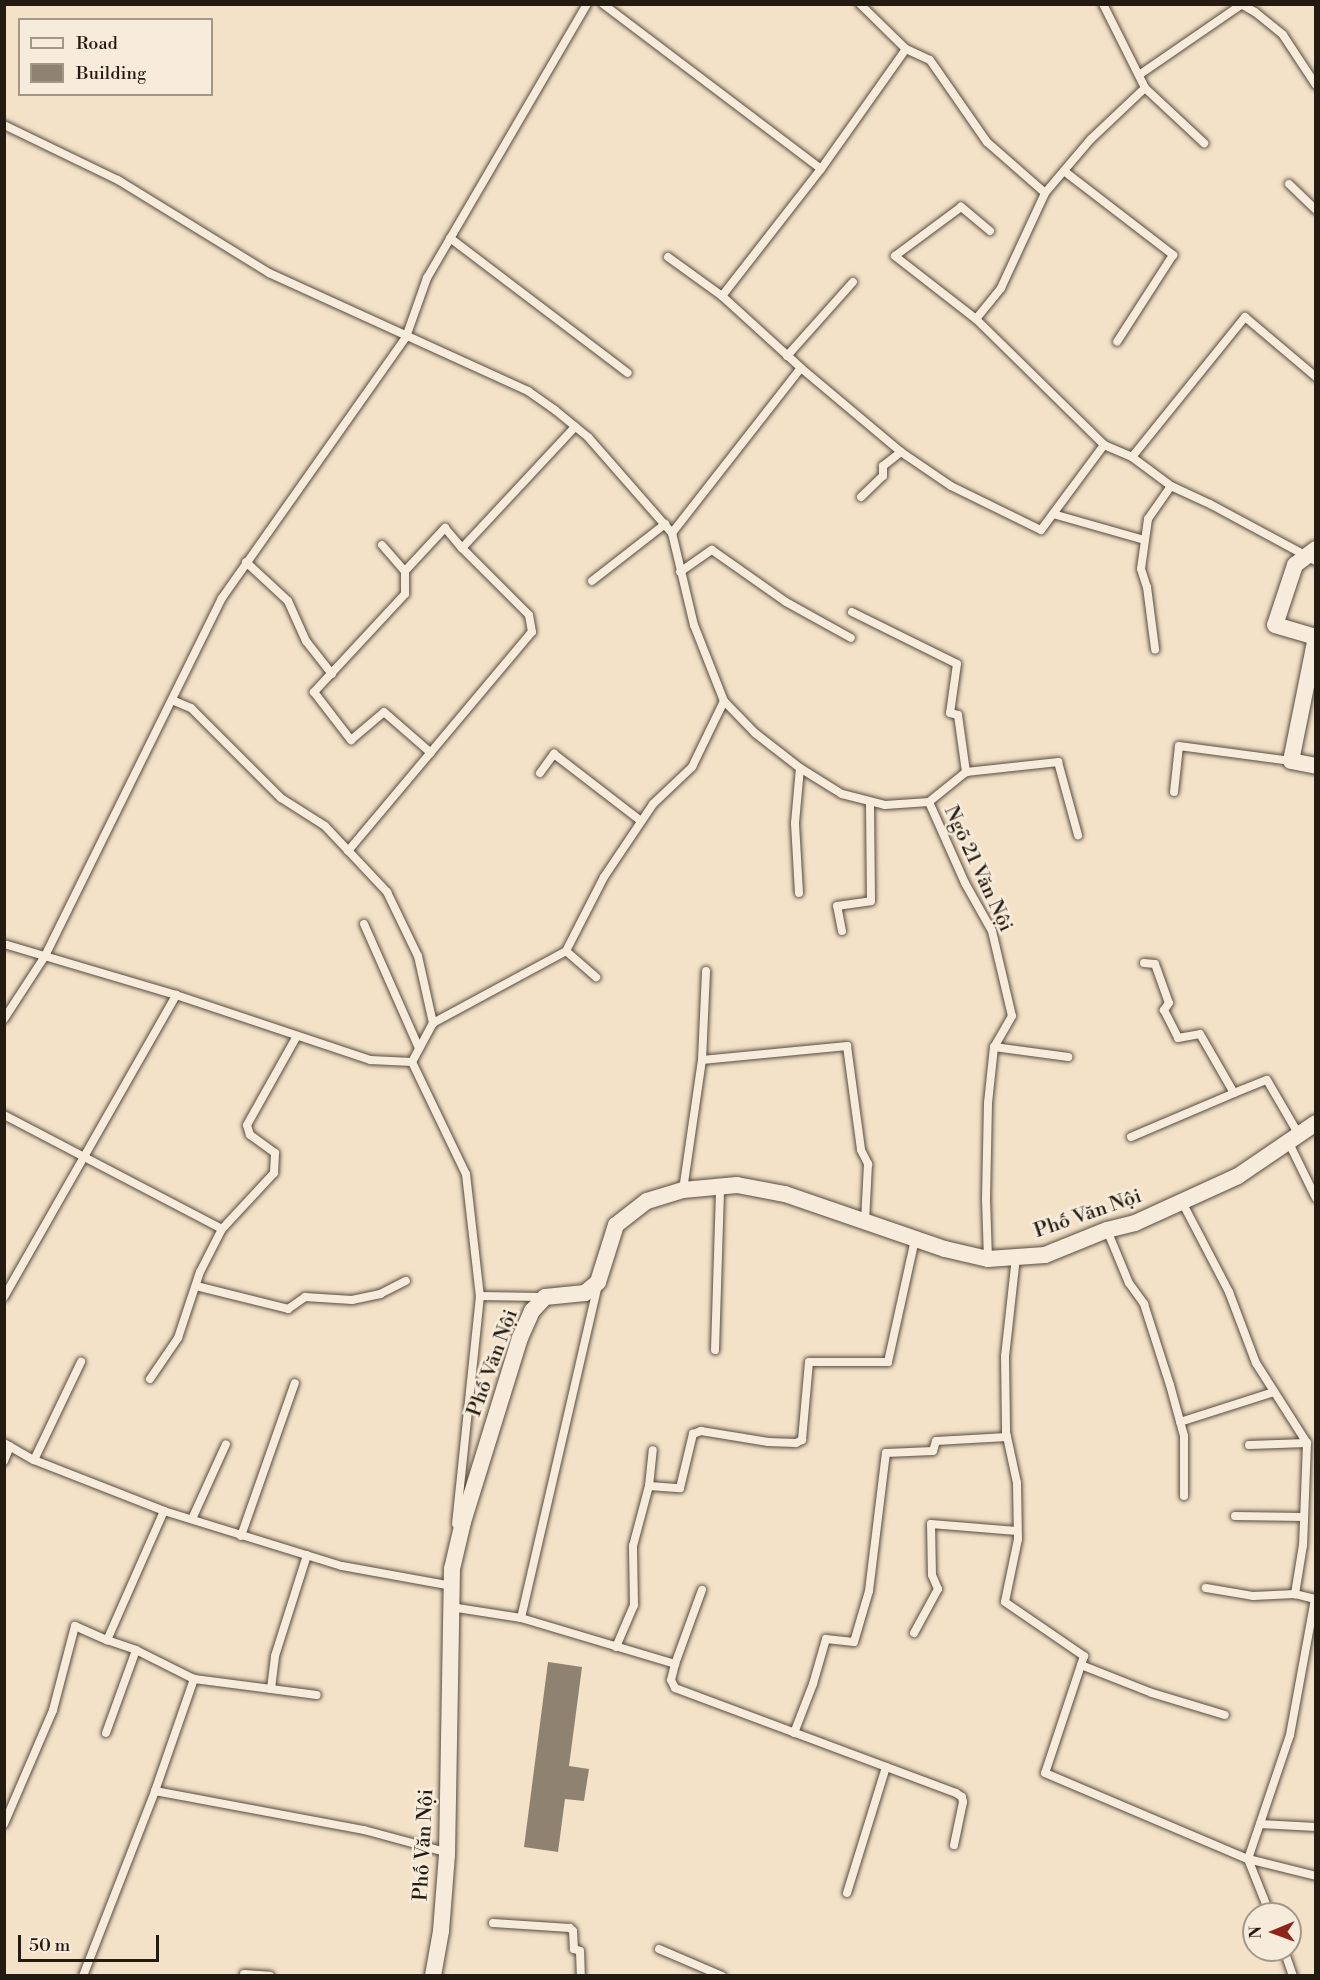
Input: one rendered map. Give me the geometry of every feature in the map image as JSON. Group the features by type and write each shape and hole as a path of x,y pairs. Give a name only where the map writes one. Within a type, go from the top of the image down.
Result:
{"street":[{"path":"1312,556 1295,565 1275,625 1316,637 1291,761 1316,766"},
{"name":"Phố Văn Nội","path":"433,1976 441,1931 447,1855 452,1577 463,1522 520,1338 532,1311 545,1297 585,1293 598,1282 616,1225 647,1201 683,1190 737,1185 785,1194 945,1250 988,1259 1045,1255 1107,1230 1135,1223 1238,1176 1316,1123"}],"lane":[{"path":"4,1019 45,956 222,598 406,337 427,278 587,4"},
{"path":"603,4 821,169"},
{"path":"1103,4 1145,88 1204,143"},
{"path":"1139,75 1241,5 1283,35 1316,85"},
{"path":"864,6 906,49 930,60 987,142 1044,193"},
{"path":"722,296 821,169 906,49"},
{"path":"976,319 1001,288 1044,193 1091,139 1145,88"},
{"path":"4,125 118,180 269,273 528,391 588,437 672,533 694,625 724,701 755,733 800,768 842,794 885,805 929,802"},
{"path":"1064,171 1173,255 1117,342"},
{"path":"1289,184 1316,210"},
{"path":"990,231 960,207 894,256 976,319 1104,445 1132,457 1171,486 1312,556"},
{"path":"450,238 628,374"},
{"path":"668,257 722,296 787,356 901,452 951,486 1041,530 1104,445"},
{"path":"787,356 853,282"},
{"path":"1132,457 1245,316 1316,377"},
{"path":"672,533 801,368"},
{"path":"462,548 575,427"},
{"path":"861,497 883,477 883,466 901,452"},
{"path":"1155,649 1147,587 1141,569 1148,519 1171,486"},
{"path":"1053,514 1144,540"},
{"path":"592,581 665,524"},
{"path":"348,851 532,632 530,615 462,548 445,528 405,571"},
{"path":"382,545 405,571 405,594 314,692 351,740 384,712 430,753"},
{"path":"680,572 712,550 786,602 851,638"},
{"path":"246,562 288,601 306,641 332,674"},
{"path":"852,612 957,664 950,713 958,715 966,772 1059,762 1077,835"},
{"path":"172,699 191,708 281,798 325,826 387,892 418,956 433,1023"},
{"path":"412,1062 433,1023 566,951 604,877 652,804 692,767 724,701"},
{"path":"1174,792 1179,746 1291,761"},
{"path":"540,773 554,754 641,821"},
{"path":"799,893 795,823 800,768"},
{"name":"Ngõ 21 Văn Nội","path":"966,772 929,802 964,883 992,931 1012,1016 994,1047 988,1103 988,1259"},
{"path":"842,931 837,906 871,901 870,802"},
{"path":"364,924 419,1048"},
{"path":"4,944 176,995 370,1060 412,1062"},
{"path":"566,951 596,977"},
{"path":"1144,963 1155,964 1169,1003 1164,1010 1178,1038 1200,1034 1234,1093"},
{"path":"683,1190 702,1060 706,971"},
{"path":"4,1297 176,995"},
{"path":"150,1379 178,1338 209,1251 222,1229 274,1173 275,1153 250,1135 247,1125 297,1036"},
{"path":"702,1060 847,1046 861,1150 868,1164 865,1221"},
{"path":"994,1047 1068,1057"},
{"path":"4,1461 7,1444 34,1460 164,1511 342,1566 452,1577 480,1296 466,1174 412,1062"},
{"path":"1131,1137 1267,1080 1294,1139 1316,1198"},
{"path":"4,1115 222,1229"},
{"path":"715,1350 720,1187"},
{"path":"1182,1202 1229,1292 1256,1363 1307,1443 1303,1545 1295,1594"},
{"path":"1107,1230 1129,1283 1143,1304 1180,1422 1184,1436 1184,1496"},
{"path":"650,1486 680,1488 693,1434 701,1431 768,1442 796,1443 802,1440 809,1362 888,1362 915,1239"},
{"path":"1016,1257 1005,1356 1006,1437 1017,1482 1018,1539 1005,1602 1084,1656 1045,1773 1248,1859 1316,1876"},
{"path":"196,1286 288,1309 305,1298 352,1300 380,1294 406,1281"},
{"path":"521,1618 598,1282"},
{"path":"480,1296 545,1297"},
{"path":"34,1460 81,1362"},
{"path":"242,1536 295,1383"},
{"path":"1180,1422 1274,1392"},
{"path":"794,1733 813,1684 826,1639 854,1642 869,1592 886,1453 933,1451 936,1441 1006,1437"},
{"path":"1249,1445 1307,1443"},
{"path":"192,1519 226,1444"},
{"path":"616,1647 634,1605 633,1546 650,1486 653,1450"},
{"path":"107,1640 164,1511"},
{"path":"1235,1515 1304,1517"},
{"path":"914,1633 938,1589 932,1575 931,1524 1017,1531"},
{"path":"271,1689 275,1656 307,1555"},
{"path":"1206,1588 1253,1596 1295,1594 1315,1598 1290,1735 1248,1859 1265,1902"},
{"path":"702,1590 675,1664 671,1680 675,1688 962,1797 954,1845"},
{"path":"451,1607 521,1618 675,1664"},
{"path":"4,1824 53,1710 75,1626 136,1650 194,1679 317,1695"},
{"path":"106,1733 136,1650"},
{"path":"1081,1665 1152,1693 1225,1716"},
{"path":"82,1976 155,1791 194,1679"},
{"path":"847,1893 886,1767"},
{"path":"155,1791 363,1830 438,1850"},
{"path":"1260,1824 1316,1827"},
{"path":"493,1923 572,1929 574,1949 580,1951 581,1976"},
{"path":"659,1949 722,1976"},
{"path":"243,1974 270,1976"}],"building":[{"path":"548,1662 582,1667 569,1766 589,1769 584,1801 565,1799 558,1852 524,1847"}]}
